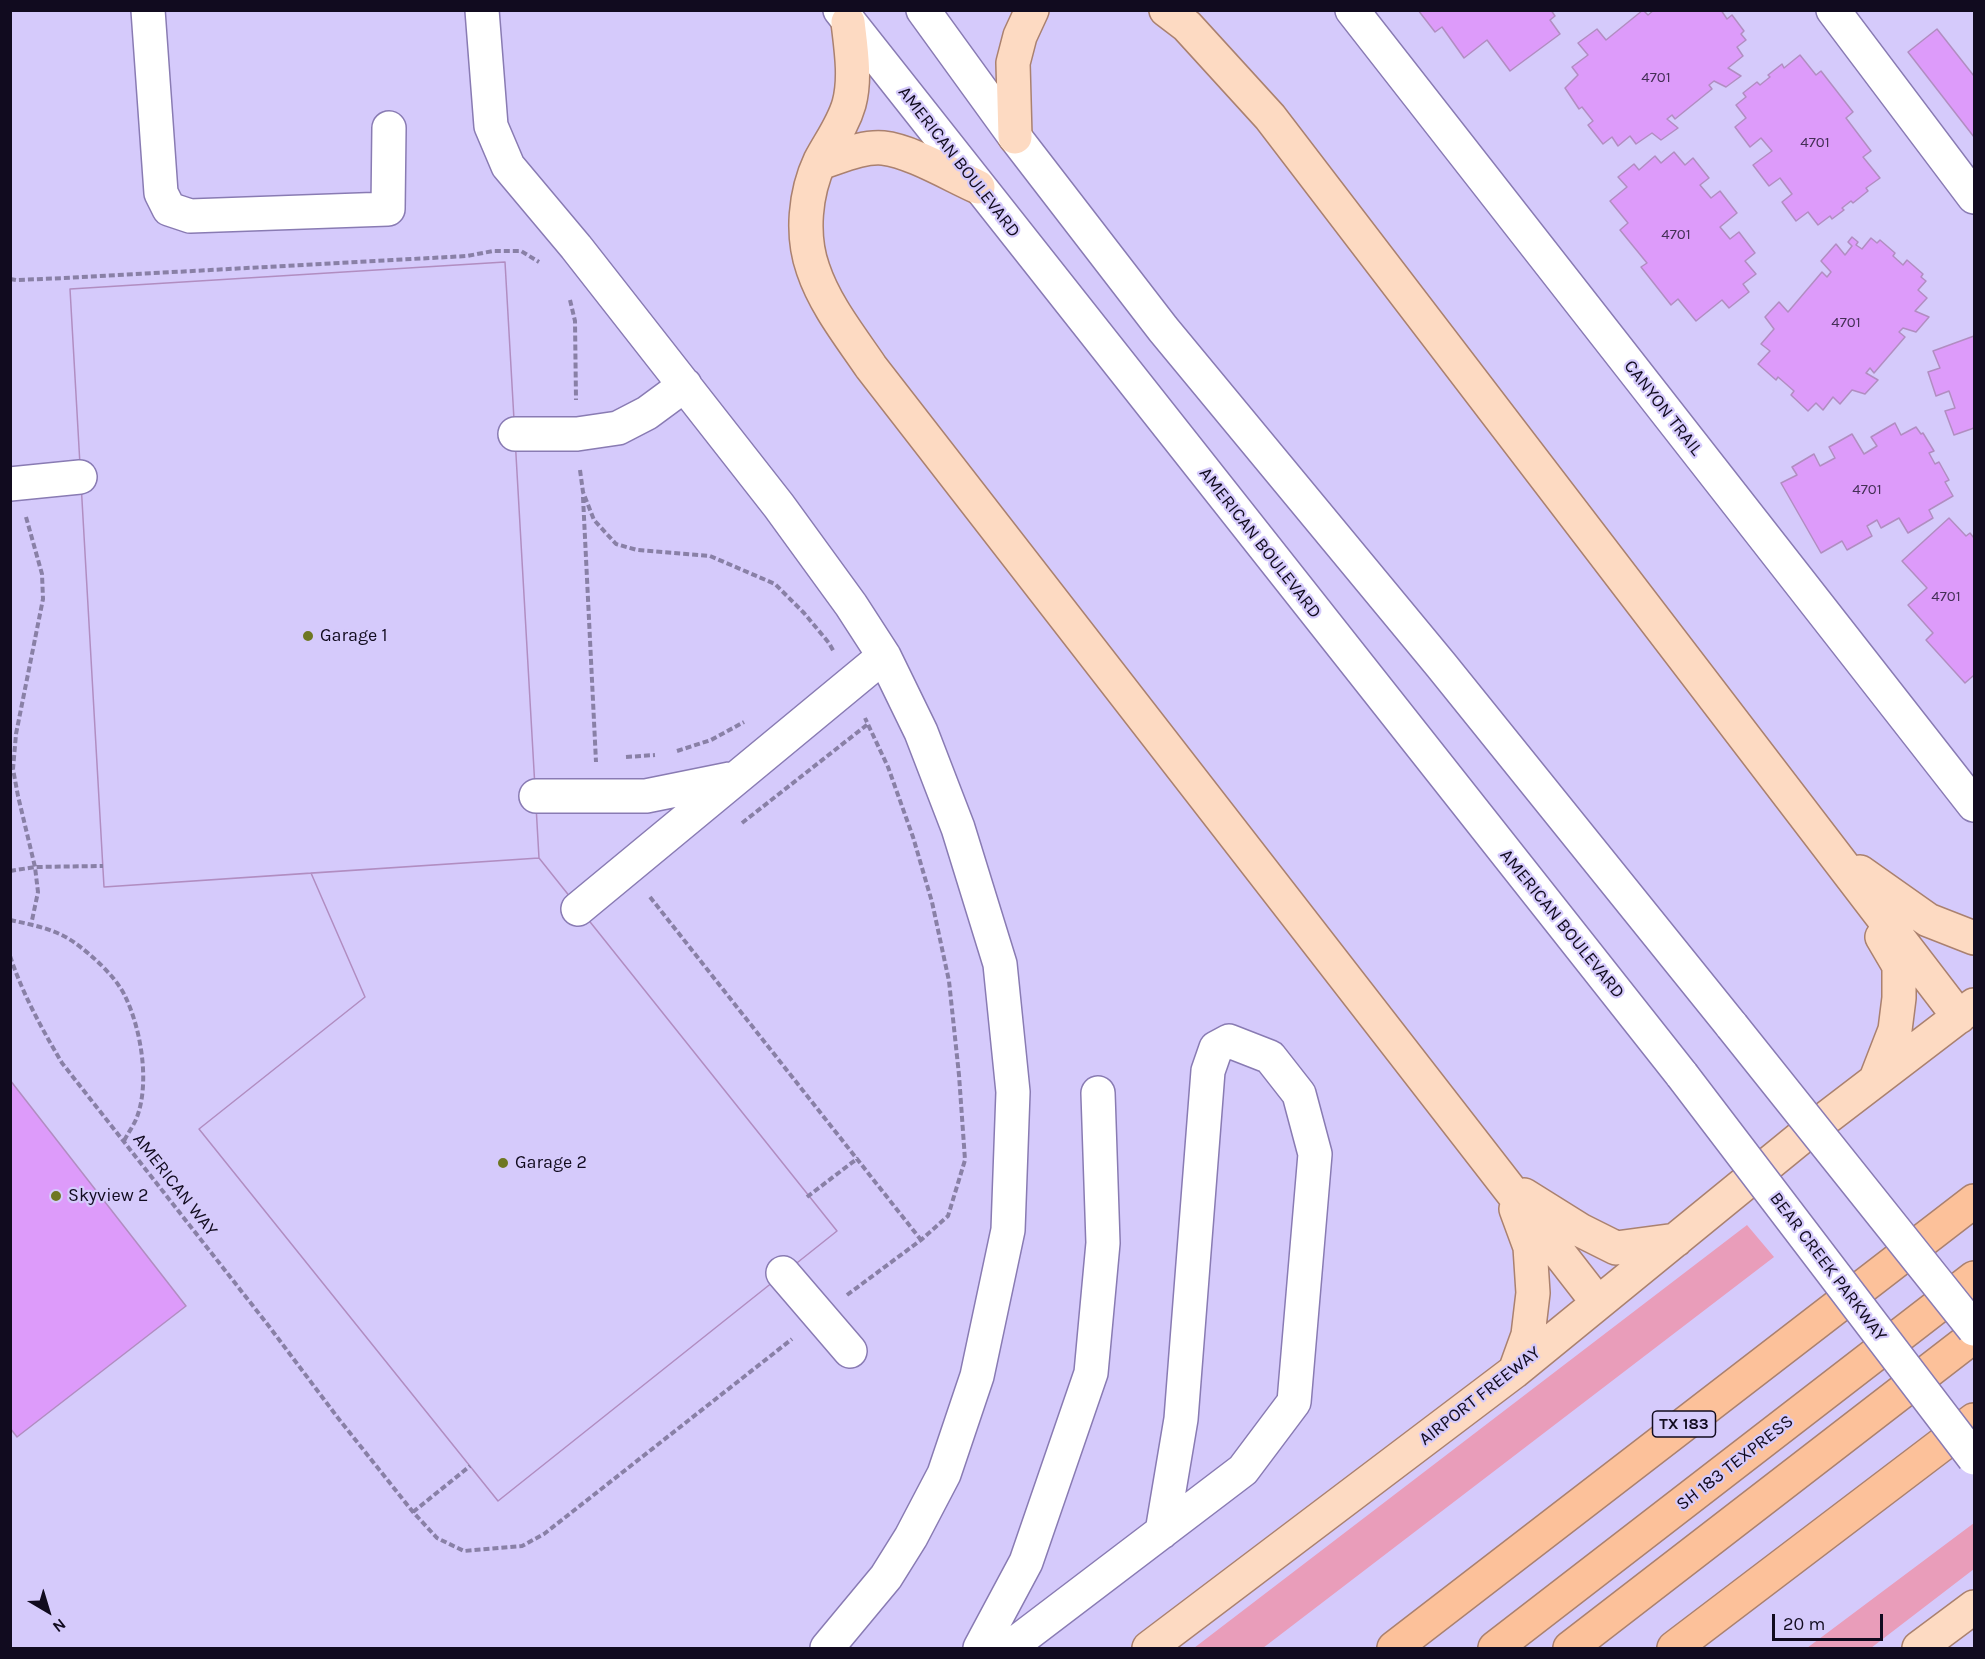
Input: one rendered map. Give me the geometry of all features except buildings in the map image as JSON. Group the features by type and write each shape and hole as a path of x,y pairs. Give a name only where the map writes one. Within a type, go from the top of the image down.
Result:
{"highway":[{"name":"TX 183","path":"1394,1648 1974,1201"},
{"name":"SH 183 TEXPRESS","path":"1495,1648 1974,1278"},
{"path":"1570,1648 1974,1336"},
{"path":"1674,1648 1974,1420"}],"main road":[{"path":"1015,137 1013,63 1020,36 1032,10"},
{"path":"1166,10 1187,26 1270,117 1832,851 1967,1011"},
{"path":"844,16 853,69 849,103 819,163 808,199 806,223 812,268 826,300 871,367 1598,1303"},
{"path":"819,163 860,151 882,148 904,154 978,187"},
{"path":"1832,851 1928,920 1974,938"},
{"path":"1832,851 1899,966 1899,998 1895,1030 1876,1080"},
{"name":"AIRPORT FREEWAY","path":"1149,1648 1515,1371 1804,1135 1967,1011"},
{"path":"1507,1185 1580,1230 1616,1248 1676,1240"},
{"path":"1507,1185 1530,1247 1533,1293 1528,1335 1515,1371"},
{"path":"1919,1648 1974,1607"}],"street":[{"path":"148,10 161,193 169,209 190,216 388,208 389,128"},
{"path":"482,10 491,126 508,166 576,247 779,506 851,605 884,656 921,732 954,817 1000,964 1013,1092 1008,1230 977,1376 944,1474 911,1538 886,1577 827,1648"},
{"path":"923,10 1015,137 1163,329 1441,665 1974,1329"},
{"name":"CANYON TRAIL","path":"1352,10 1974,805"},
{"path":"1833,10 1974,197"},
{"name":"AMERICAN BOULEVARD","path":"844,16 1682,1075"},
{"path":"514,434 577,434 618,428 647,413 685,385"},
{"path":"14,483 80,477"},
{"path":"578,909 884,656"},
{"path":"536,796 646,796 735,778"},
{"path":"1009,1648 1162,1532 1243,1470 1294,1402 1316,1154 1299,1094 1270,1057 1229,1041 1216,1048 1208,1071 1181,1419 1162,1532"},
{"name":"BEAR CREEK PARKWAY","path":"1682,1075 1974,1458"},
{"path":"980,1648 1026,1562 1091,1374 1103,1243 1098,1093"},
{"path":"783,1273 850,1351"}],"path":[{"path":"14,483 42,574 44,599 16,734 13,769 35,867 38,892 31,925"},
{"path":"583,492 597,796"},
{"path":"826,659 834,652"},
{"path":"677,751 711,740 750,719"},
{"path":"741,825 868,724"},
{"path":"619,758 665,754"},
{"path":"596,760 607,759"},
{"path":"10,871 35,867 103,866"},
{"path":"627,869 921,1240"},
{"path":"10,920 45,928 75,942 109,972 125,995 136,1028 143,1062 142,1101 137,1119 124,1141"},
{"name":"AMERICAN WAY","path":"10,956 18,980 38,1023 62,1063 268,1324 338,1418"},
{"path":"807,1197 858,1158"},
{"path":"413,1512 470,1466"}],"shaded area":[{"path":"1747,1225 1774,1257 1263,1648 1194,1648"},
{"path":"1974,1523 1974,1569 1871,1648 1807,1648"}],"place":[{"name":"Garage 1","path":"308,636"},
{"name":"Garage 2","path":"503,1163"},
{"name":"Skyview 2","path":"56,1196"}]}
